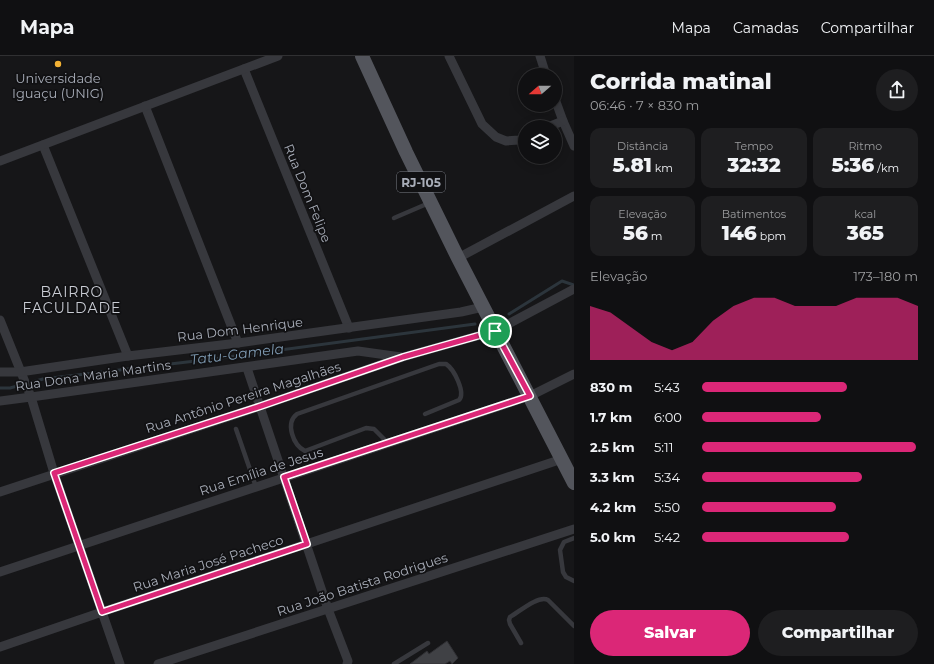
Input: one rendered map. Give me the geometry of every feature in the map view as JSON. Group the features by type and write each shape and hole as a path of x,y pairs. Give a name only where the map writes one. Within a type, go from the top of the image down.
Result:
{"main road":[{"name":"RJ-105","path":"362,56 430,202 574,483"}],"street":[{"path":"0,161 278,56"},
{"path":"449,56 482,124 496,137 506,141 518,140"},
{"path":"540,56 544,68"},
{"name":"Rua Dom Felipe","path":"244,69 349,328"},
{"path":"145,106 238,343"},
{"path":"559,112 574,146"},
{"path":"43,145 128,356"},
{"path":"458,258 574,196"},
{"name":"Rua Antônio Pereira Magalhães","path":"0,492 261,406 403,357 495,331 574,289"},
{"name":"Rua Dom Henrique","path":"0,372 21,375 128,356 349,328 461,312 483,307"},
{"path":"0,320 29,394 54,473 120,664"},
{"name":"Rua Dona Maria Martins","path":"0,401 29,394 247,368 358,351 403,357"},
{"path":"247,368 261,406 328,610 348,661 347,664"},
{"name":"Rua Emília de Jesus","path":"0,572 530,396 574,374"},
{"name":"Rua Maria José Pacheco","path":"0,647 562,459"},
{"name":"Rua João Batista Rodrigues","path":"158,664 574,529"}],"lane":[{"path":"394,218 430,202"},
{"path":"388,443 374,429 366,428 305,450 297,444 290,423 293,416 297,414 439,364 446,364 454,371 462,393 461,398 425,414"},
{"path":"236,429 256,487"},
{"path":"574,538 564,542 560,550 563,572 566,577 574,581"},
{"path":"521,643 508,620 510,617 541,599 548,600 574,626"},
{"path":"394,664 428,643"}],"building":[{"path":"447,641 458,658 452,664 450,661 445,664 410,664 427,651 429,654"}],"waterway":[{"name":"Tatu-Gamela","path":"509,314 562,281 574,285"},
{"name":"Tatu-Gamela","path":"0,388 10,388 43,379 221,358 475,324"}],"place":[{"name":"Universidade Iguaçu (UNIG)","path":"58,64"}],"district":[{"name":"BAIRRO FACULDADE","path":"72,300"}],"route":[{"path":"495,331 530,396 284,477 307,544 102,612 54,473 261,406 403,357 495,331"}]}
